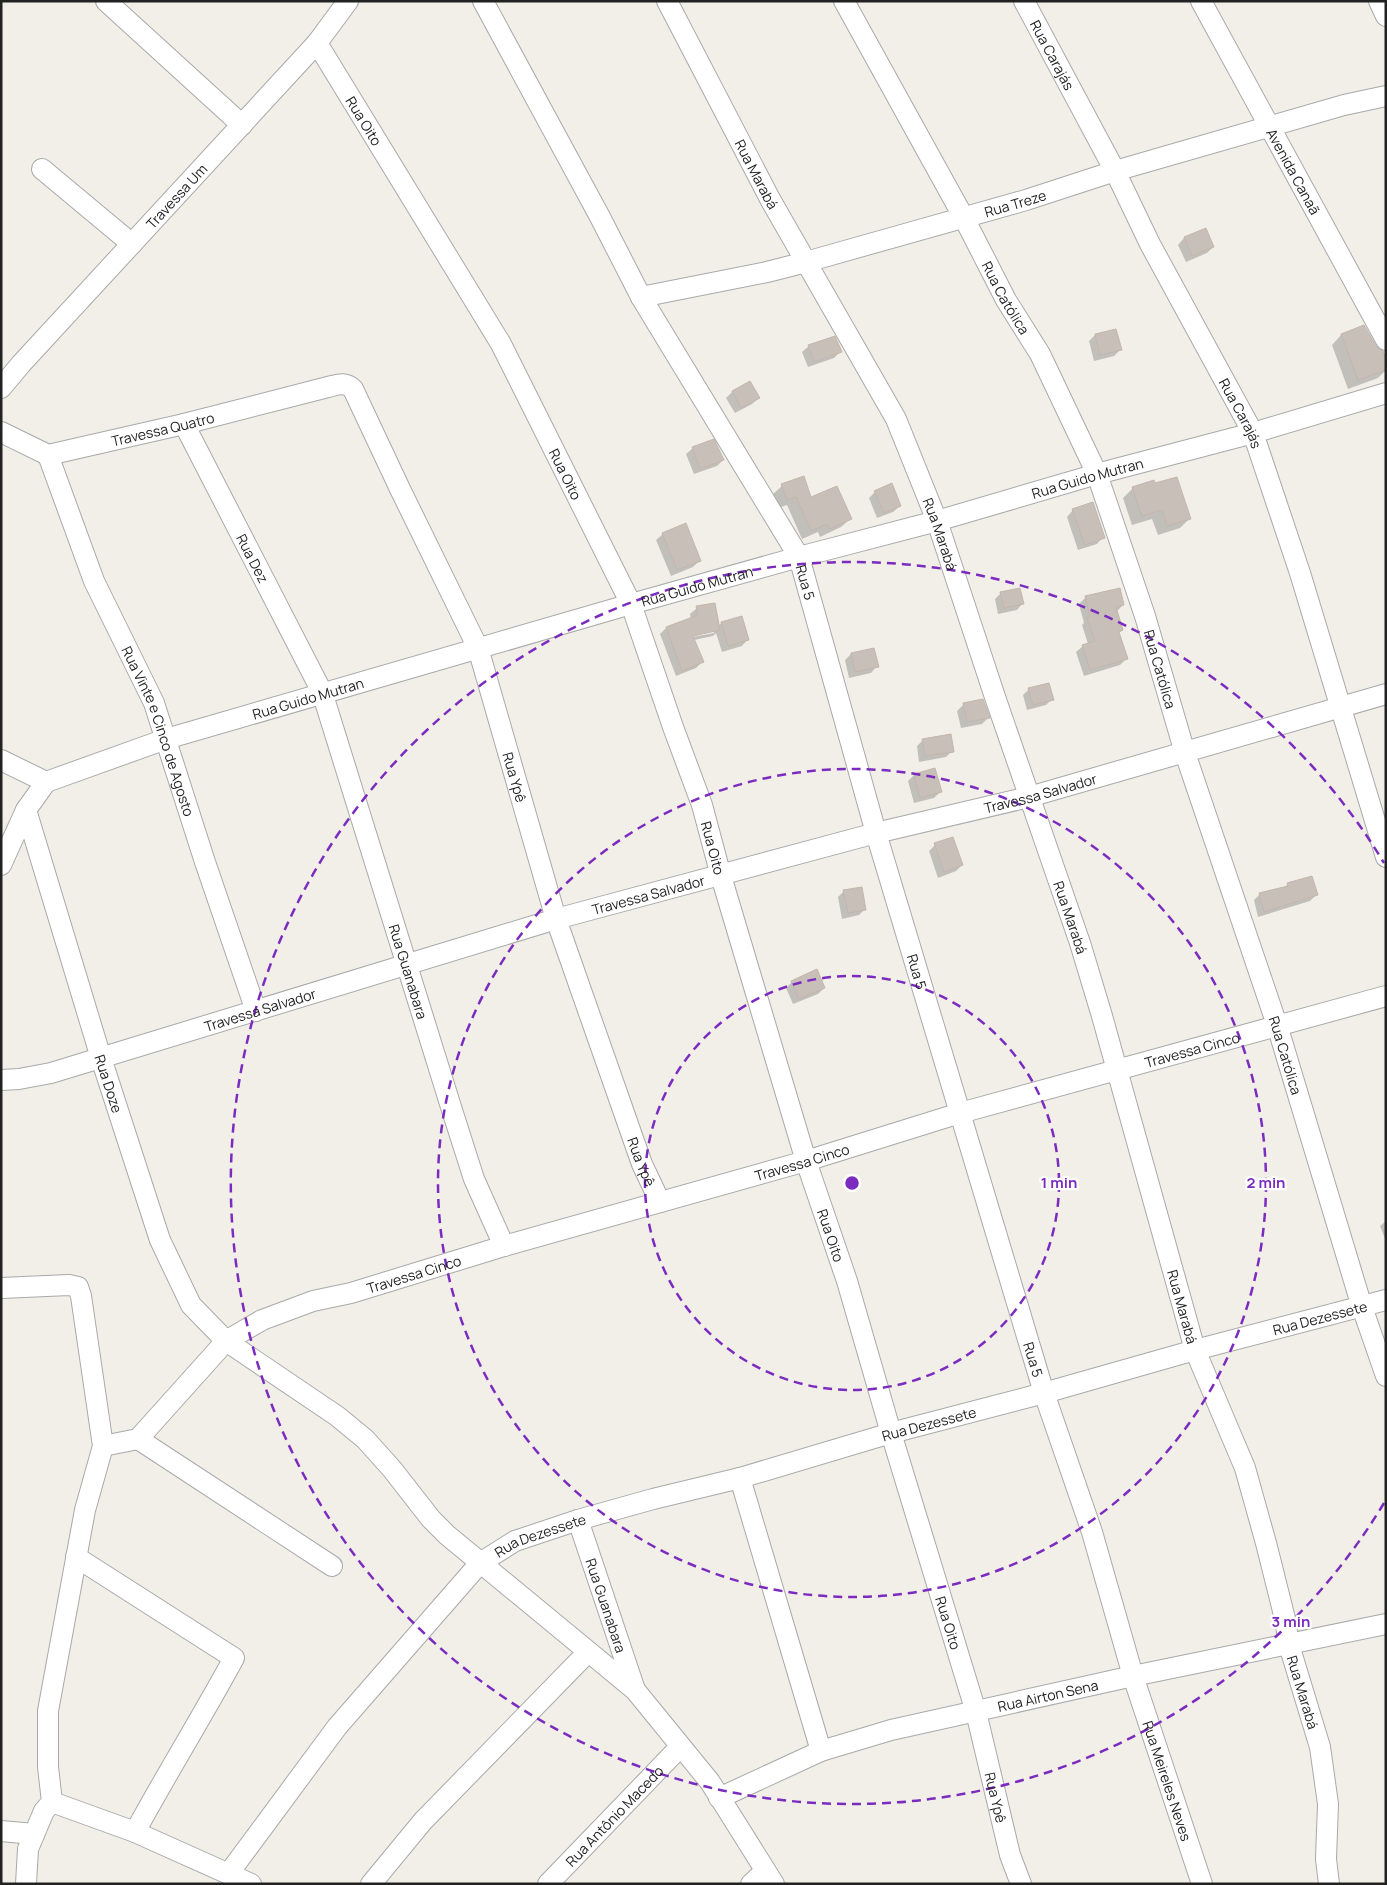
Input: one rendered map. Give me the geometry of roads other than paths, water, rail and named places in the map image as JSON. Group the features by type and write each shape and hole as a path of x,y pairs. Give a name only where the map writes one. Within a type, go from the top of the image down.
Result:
{"street":[{"name":"Travessa Um","path":"1,388 317,42 348,1"},
{"name":"Rua 5","path":"483,1 641,296 799,557 876,833 1044,1393 1092,1532 1133,1676"},
{"name":"Rua Marabá","path":"667,1 770,199 896,419 937,521 1080,943 1195,1350 1245,1468 1266,1543 1289,1645 1320,1747 1328,1804 1326,1860 1329,1884"},
{"name":"Rua Católica","path":"844,1 964,218 1006,300 1040,354 1097,474 1145,616 1185,753 1277,1025 1362,1307 1386,1376"},
{"name":"Rua Carajás","path":"1024,1 1115,171 1150,244 1253,433 1300,573 1386,857"},
{"name":"Avenida Canaã","path":"1201,1 1268,127 1386,340"},
{"path":"1379,1 1386,16"},
{"path":"109,2 242,125"},
{"name":"Rua Oito","path":"317,42 501,344 631,604 702,805 720,876 806,1161 847,1281 890,1433 976,1712"},
{"name":"Rua Treze","path":"641,296 767,272 806,262 964,218 1115,171 1344,105 1386,96"},
{"path":"42,169 132,244"},
{"name":"Rua Ypê","path":"328,387 347,384 353,389 478,648 556,919 642,1164 660,1202"},
{"name":"Travessa Quatro","path":"48,456 328,387"},
{"name":"Rua Guido Mutran","path":"46,782 166,739 322,692 799,557 937,521 1097,474 1253,433 1386,393"},
{"name":"Rua Dez","path":"184,424 322,692"},
{"path":"1,432 48,456"},
{"name":"Rua Vinte e Cinco de Agosto","path":"48,456 94,581 154,703 256,1012"},
{"name":"Rua Guanabara","path":"322,692 474,1179 504,1246"},
{"name":"Travessa Salvador","path":"1,1080 19,1079 51,1073 556,919 876,833 1029,797 1386,694"},
{"path":"1,760 46,782 26,810 1,865"},
{"name":"Rua Doze","path":"26,810 101,1058 160,1240 191,1305 226,1341 337,1416 365,1439 392,1468 431,1519 447,1535 635,1690"},
{"name":"Travessa Cinco","path":"138,1439 226,1341 262,1320 313,1301 351,1293 504,1246 806,1161 960,1113 1386,996"},
{"path":"1,1288 68,1284 78,1287 81,1296 103,1446 85,1510 48,1711 48,1767 52,1802 44,1811 28,1849 26,1884"},
{"name":"Rua Dezessete","path":"229,1873 338,1727 480,1563 515,1541 578,1520 653,1499 740,1478 890,1433 1386,1300"},
{"path":"103,1446 138,1439 332,1566"},
{"path":"740,1478 821,1751"},
{"name":"Rua Guanabara","path":"578,1520 635,1690"},
{"path":"76,1557 234,1658 135,1832"},
{"name":"Rua Airton Sena","path":"719,1798 821,1751 890,1730 1133,1676 1386,1624"},
{"path":"371,1884 422,1821 588,1652"},
{"name":"Rua Meireles Neves","path":"1133,1676 1202,1884"},
{"path":"635,1690 710,1782 763,1879"},
{"name":"Rua Ypê","path":"976,1712 1010,1854 1021,1884"},
{"name":"Rua Antônio Macedo","path":"548,1884 680,1747"},
{"path":"52,1802 135,1832 251,1884"},
{"path":"1,1831 34,1834"}]}
